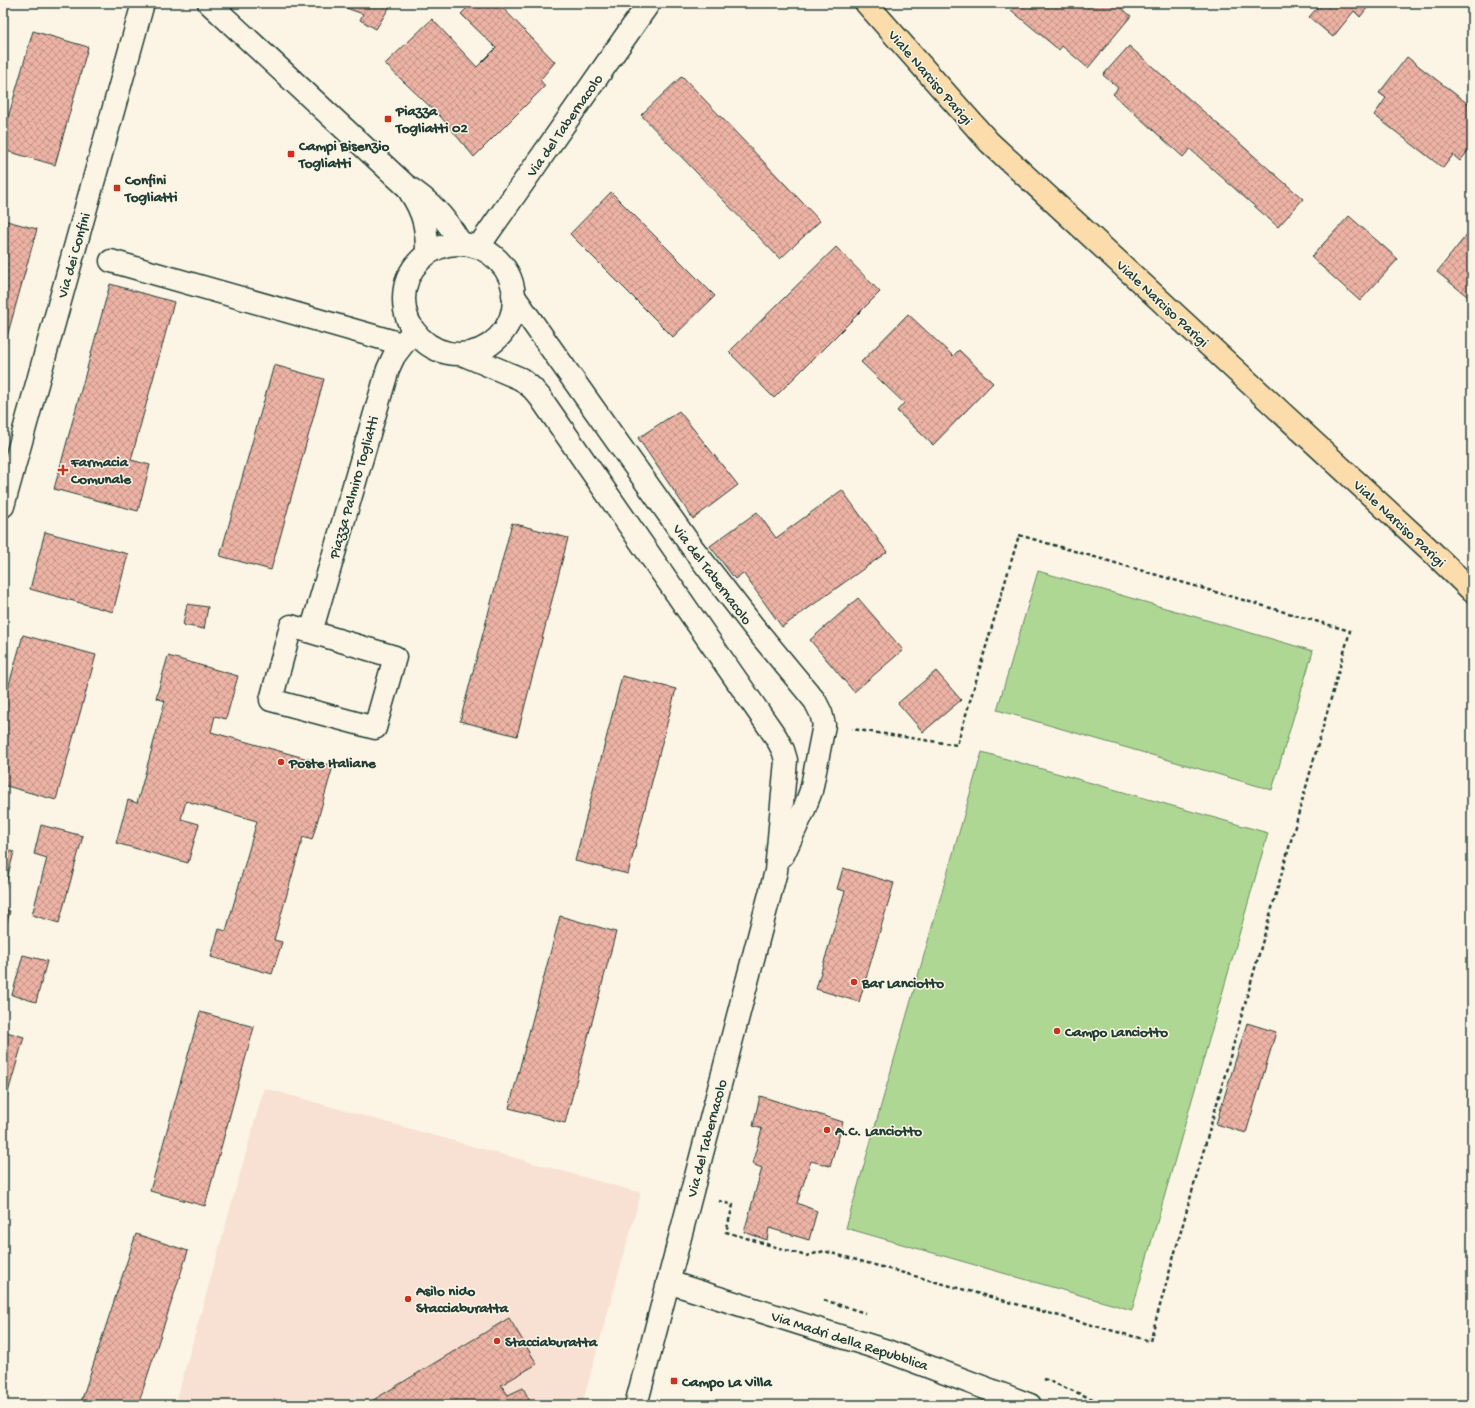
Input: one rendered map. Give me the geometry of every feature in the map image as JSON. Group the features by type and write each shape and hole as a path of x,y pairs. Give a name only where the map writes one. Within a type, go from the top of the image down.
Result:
{"main road":[{"name":"Viale Narciso Parigi","path":"866,3 989,142 1430,550 1472,591"}],"street":[{"name":"Via dei Confini","path":"3,506 7,476 143,3"},
{"path":"111,261 407,338 424,341 437,350 462,354 486,347 499,338 504,333 511,316 513,295 510,283 492,254 469,244 451,228 437,210 421,195 405,185 209,3"},
{"name":"Via del Tabernacolo","path":"469,244 649,3"},
{"path":"405,185 418,204 424,218 427,235 427,253"},
{"path":"407,338 404,308 405,290 408,278 414,267 427,253 440,248 469,244"},
{"name":"Via del Tabernacolo","path":"513,295 694,550 753,626 815,701 821,714 824,725 811,790 803,812 776,870"},
{"name":"Piazza Palmiro Togliatti","path":"311,632 382,387 391,363 407,338"},
{"name":"Via del Tabernacolo","path":"462,354 521,379 540,397 776,737 783,750 786,760 776,870 636,1405"},
{"path":"291,626 311,632 395,657 375,728 272,700 291,626"},
{"name":"Via Madri della Repubblica","path":"668,1282 887,1350 1030,1405"}],"path":[{"path":"691,1195 733,1205 726,1232 806,1256 824,1251 1150,1341 1350,631 1019,535 957,745 824,725"}],"shaded area":[{"name":"Asilo nido Stacciaburatta","path":"264,1088 641,1193 582,1405 175,1405"}],"green space":[{"path":"1038,571 1313,651 1272,790 997,710"},
{"name":"Campo Lanciotto","path":"982,752 1268,833 1132,1310 846,1228"}],"building":[{"path":"332,3 392,3 376,29 360,20 363,14"},
{"path":"472,3 498,3 555,62 540,80 545,86 474,157 441,117 385,64 432,19 477,67 496,48 461,14"},
{"path":"1015,3 1116,3 1131,16 1088,68 1062,46 1059,50 1011,10 1016,4"},
{"path":"1310,3 1371,3 1360,17 1354,11 1333,37 1309,17 1317,8"},
{"path":"33,31 88,47 55,165 3,150 3,135"},
{"path":"1129,46 1303,199 1278,227 1190,149 1183,157 1113,94 1118,88 1103,75"},
{"path":"1407,57 1472,107 1472,146 1460,161 1453,155 1443,168 1374,115 1386,98 1379,93"},
{"path":"682,76 820,221 780,259 641,115"},
{"path":"611,192 715,296 673,337 570,234"},
{"path":"1349,216 1398,259 1360,301 1311,257"},
{"path":"3,220 37,229 3,351"},
{"path":"1472,228 1472,300 1437,272"},
{"path":"836,247 880,292 774,398 729,352"},
{"path":"110,284 174,302 131,460 150,465 138,511 54,489"},
{"path":"908,314 953,356 959,350 993,383 933,445 897,411 904,403 861,362"},
{"path":"274,365 324,379 271,570 220,556"},
{"path":"679,411 738,485 693,519 638,438"},
{"path":"842,490 887,552 782,627 743,573 735,579 710,546 757,512 776,538"},
{"path":"512,523 568,538 517,736 460,721"},
{"path":"45,532 128,554 113,612 30,589"},
{"path":"858,598 903,650 854,692 810,640"},
{"path":"187,604 208,607 204,629 183,625"},
{"path":"23,635 96,655 56,800 3,785 3,706"},
{"path":"168,656 238,676 226,719 215,716 211,732 333,766 312,840 303,837 274,940 282,942 272,974 211,957 219,929 226,931 257,821 186,801 181,819 199,824 188,863 116,843 128,800 137,803 165,701 156,698"},
{"path":"936,671 961,700 923,732 898,703"},
{"path":"622,676 676,689 628,874 575,861"},
{"path":"41,825 83,836 59,923 32,915 47,858 34,854"},
{"path":"3,849 14,852 3,895"},
{"path":"843,868 894,883 859,1002 816,989 845,891 837,889"},
{"path":"3,909 10,911 3,938"},
{"path":"560,916 616,932 565,1123 509,1108"},
{"path":"23,955 47,961 36,1002 12,995"},
{"path":"200,1012 254,1027 205,1206 150,1191"},
{"path":"1247,1023 1276,1032 1246,1133 1216,1124"},
{"path":"3,1031 24,1037 3,1110"},
{"path":"760,1096 843,1122 830,1166 811,1161 797,1203 817,1211 809,1240 769,1228 767,1240 744,1232 762,1168 752,1164 762,1129 753,1126"},
{"path":"136,1234 188,1251 138,1405 80,1405"},
{"name":"Stacciaburatta","path":"509,1318 537,1364 501,1385 508,1395 523,1388 532,1405 365,1405"}],"place":[{"name":"Piazza Togliatti 02","path":"388,119"},
{"name":"Campi Bisenzio Togliatti","path":"291,154"},
{"name":"Confini Togliatti","path":"117,188"},
{"name":"Farmacia Comunale","path":"63,470"},
{"name":"Poste Italiane","path":"281,762"},
{"name":"Bar Lanciotto","path":"854,982"},
{"name":"Campo Lanciotto","path":"1057,1031"},
{"name":"A.C. Lanciotto","path":"827,1130"},
{"name":"Asilo nido Stacciaburatta","path":"408,1299"},
{"name":"Stacciaburatta","path":"497,1341"},
{"name":"Campo La Villa","path":"674,1381"}]}
